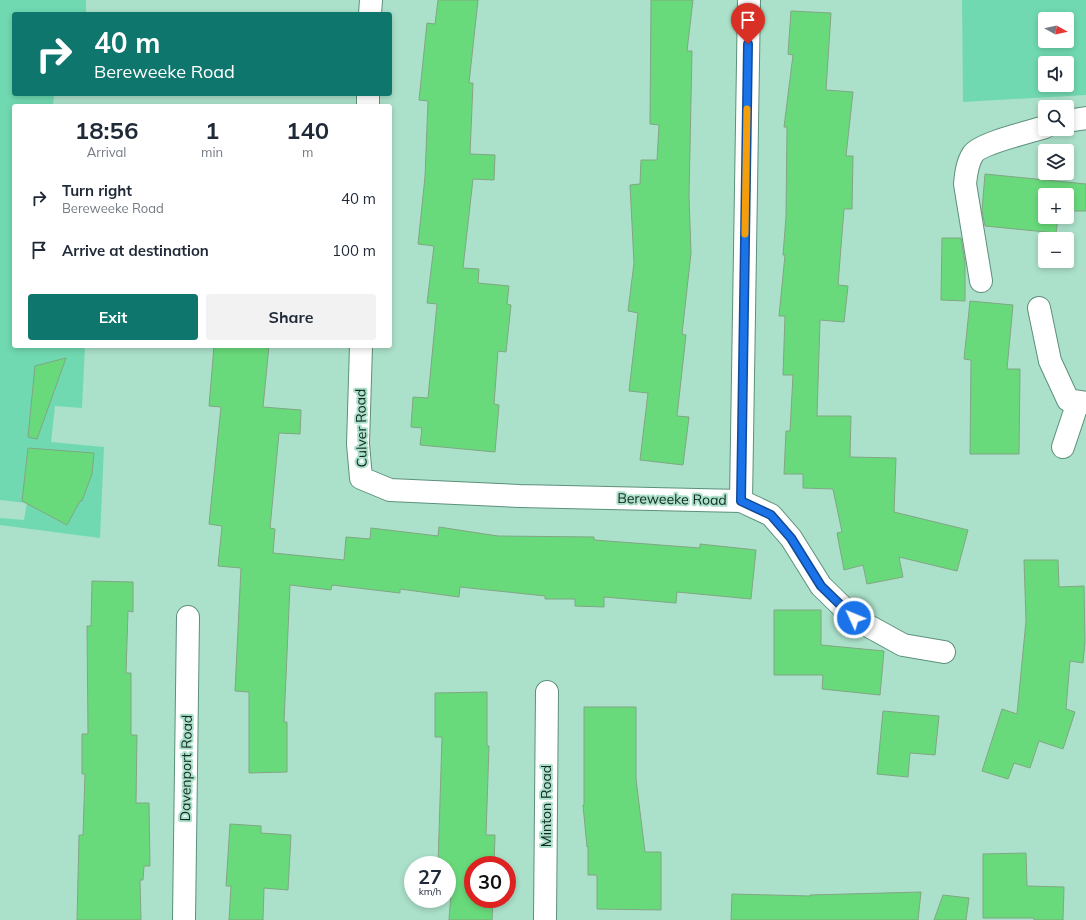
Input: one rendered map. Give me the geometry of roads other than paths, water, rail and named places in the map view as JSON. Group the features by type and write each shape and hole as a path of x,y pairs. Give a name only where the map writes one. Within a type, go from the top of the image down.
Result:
{"street":[{"path":"370,12 371,0"},
{"name":"Bereweeke Road","path":"390,490 520,496 741,501 749,0"},
{"path":"1074,119 1086,118"},
{"path":"982,281 965,184 967,169 974,154 986,145 1038,129"},
{"path":"1039,308 1050,361 1068,400 1082,402 1062,447"},
{"name":"Culver Road","path":"361,348 358,444 362,478 390,490"},
{"path":"741,501 771,515 791,538 821,586 854,618 903,645 944,652"},
{"name":"Davenport Road","path":"184,920 188,617"},
{"name":"Minton Road","path":"545,920 546,692"}]}
